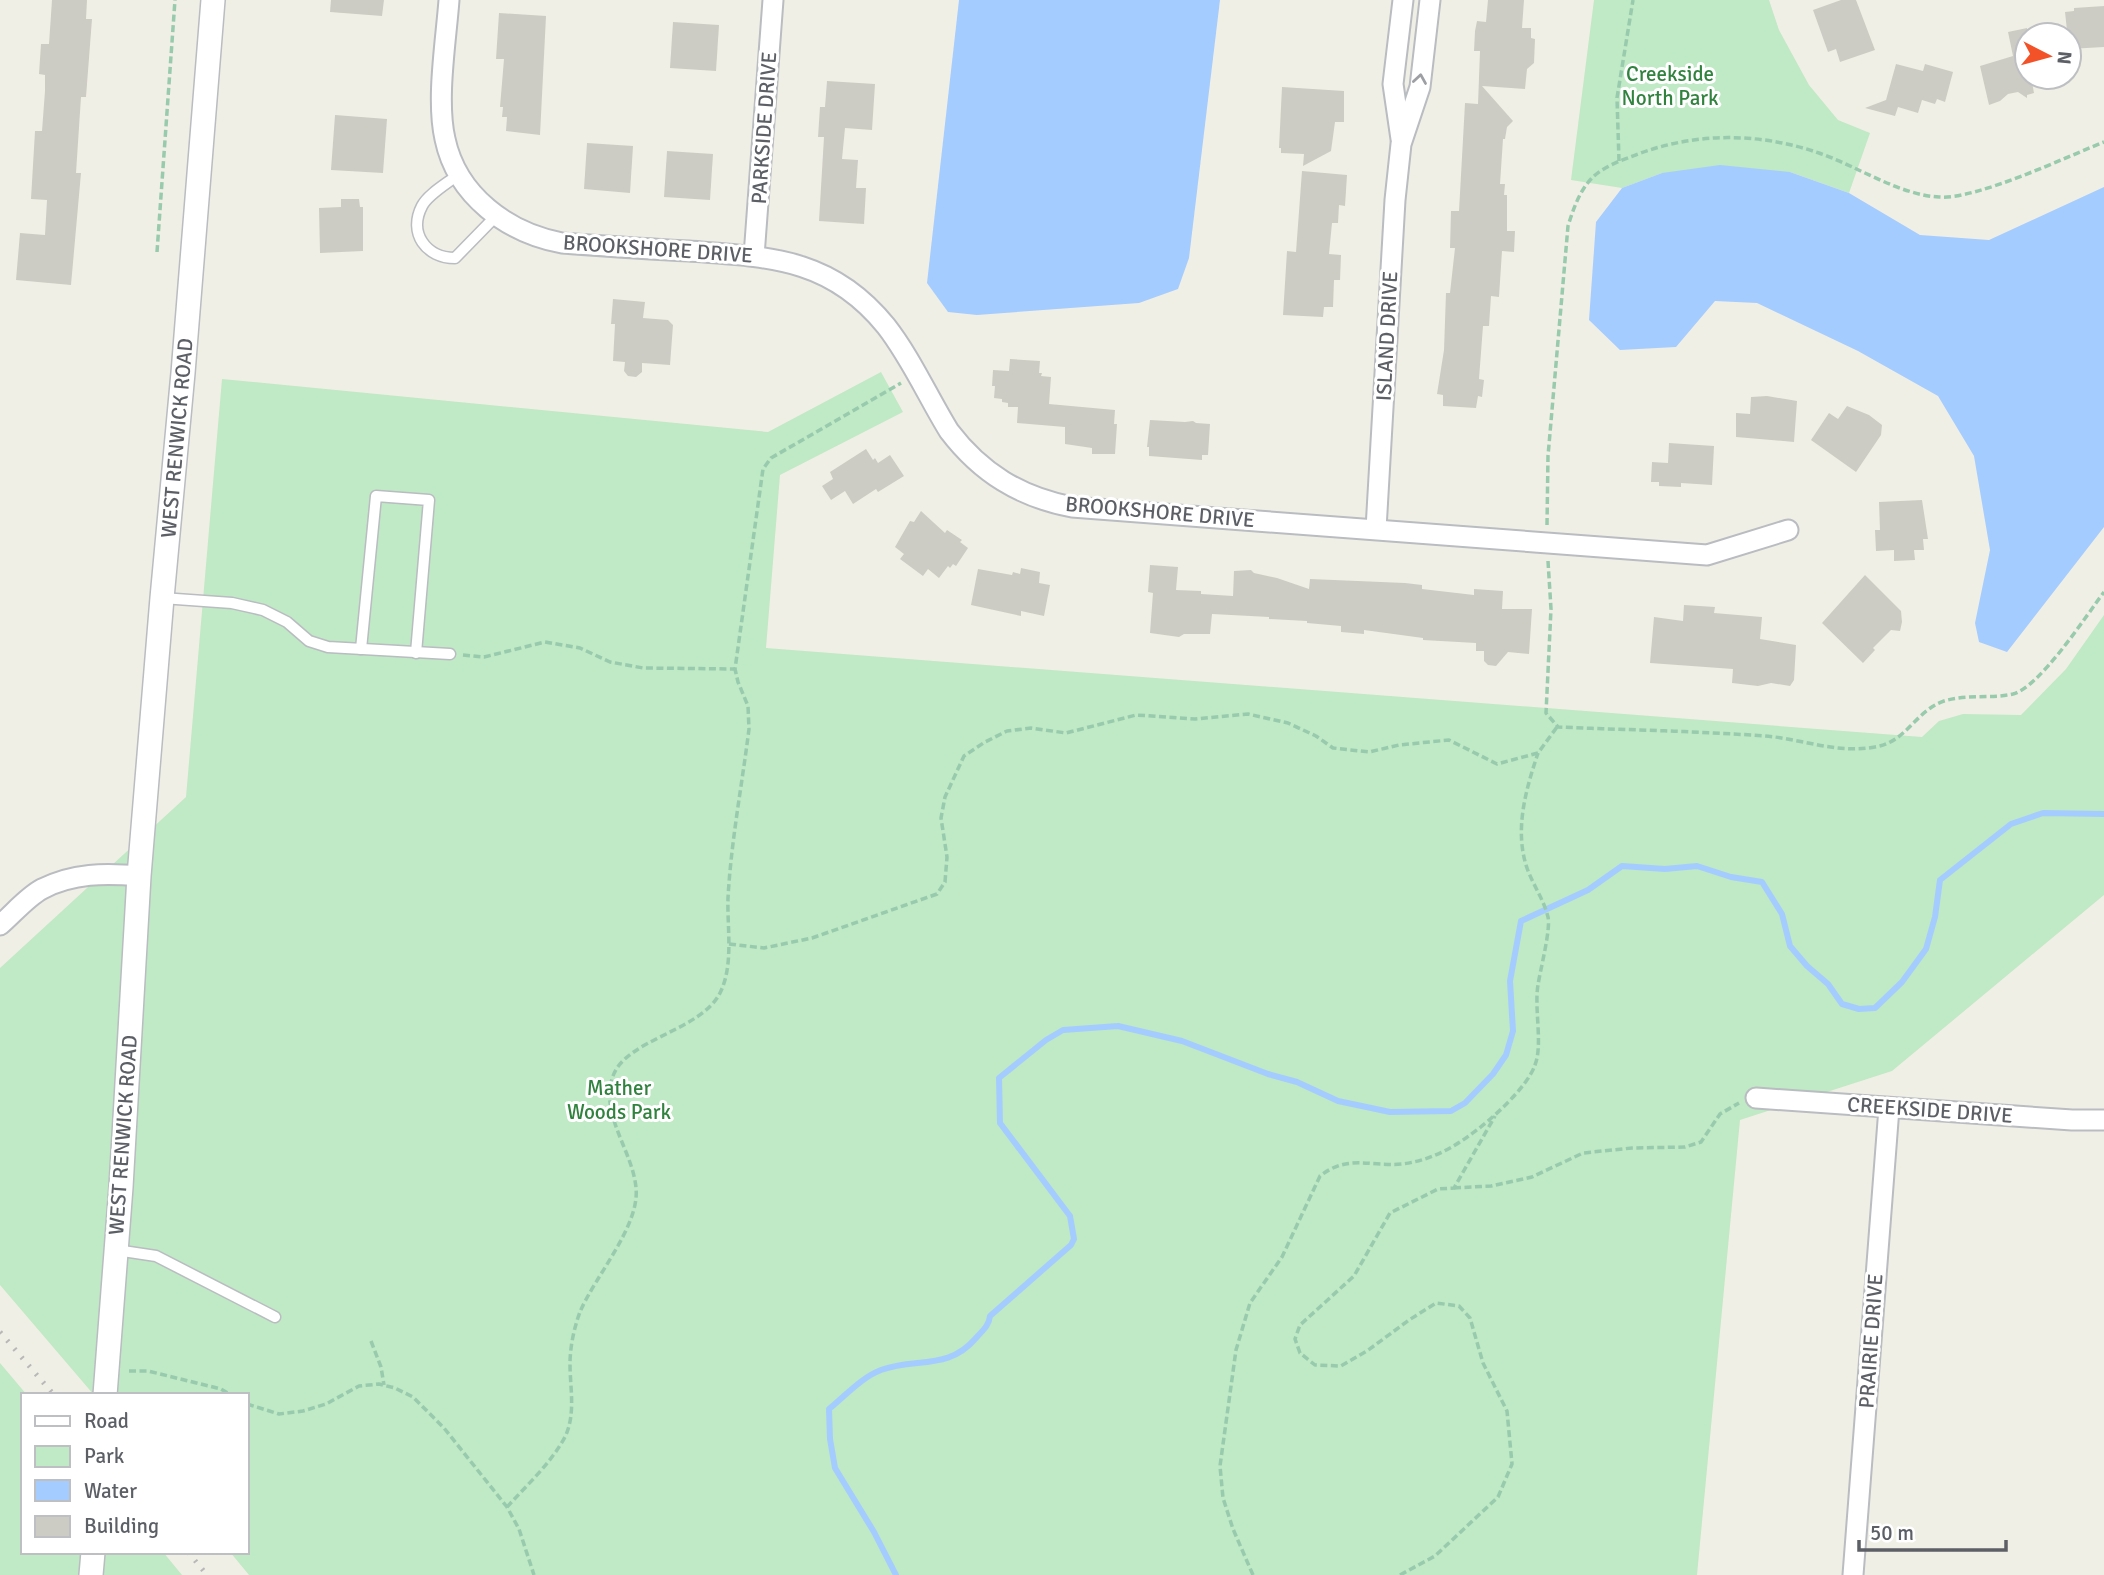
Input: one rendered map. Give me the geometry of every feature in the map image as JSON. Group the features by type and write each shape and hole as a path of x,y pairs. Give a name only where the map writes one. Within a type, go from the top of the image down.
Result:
{"street":[{"name":"WEST RENWICK ROAD","path":"104,1393 116,1250 139,876 213,0"},
{"name":"BROOKSHORE DRIVE","path":"449,0 442,121 445,140 459,174 473,194 496,216 530,236 562,243 754,256 782,259 809,268 843,287 887,327 948,432 961,447 990,473 1020,492 1039,500 1072,507 1707,555 1788,530"},
{"name":"PARKSIDE DRIVE","path":"754,256 773,0"},
{"name":"ISLAND DRIVE","path":"1401,144 1393,84 1403,0"},
{"name":"ISLAND DRIVE","path":"1376,529 1395,200 1401,144 1420,87 1430,0"},
{"path":"0,925 40,890 76,877 106,873 139,876"},
{"name":"CREEKSIDE DRIVE","path":"1756,1098 2104,1120"},
{"name":"PRAIRIE DRIVE","path":"1853,1575 1889,1108"},
{"path":"91,1575 93,1554"}],"lane":[{"path":"459,174 423,204 417,222 419,239 431,252 443,258 455,258 496,216"},
{"path":"362,649 376,496 429,500 416,653"},
{"path":"162,598 232,603 263,610 287,622 309,641 328,647 450,654"},
{"path":"116,1250 156,1256 275,1318"}],"path":[{"path":"157,252 175,0"},
{"path":"1619,162 1617,98 1633,0"},
{"path":"2104,142 1967,194 1939,197 1906,190 1819,153 1784,143 1746,137 1661,145 1619,162 1592,178 1577,200 1568,226 1548,456 1547,544 1551,609 1546,713 1558,727 1768,736 1833,749 1877,747 1904,735 1921,714 1943,701 1971,696 2014,694 2030,685 2053,660 2104,592"},
{"path":"508,1507 549,1460 565,1437 572,1399 570,1361 580,1313 635,1214 636,1189 609,1100 613,1074 625,1058 709,1008 720,992 729,944 729,897 749,729 748,706 735,669 763,469 771,458 905,380"},
{"path":"450,654 484,657 545,642 580,648 610,662 643,667 735,669"},
{"path":"729,944 764,948 812,938 937,894 945,882 947,857 941,818 945,797 964,756 1007,731 1031,727 1066,733 1136,715 1195,719 1248,714 1288,723 1334,748 1369,752 1399,745 1449,740 1497,764 1538,753"},
{"path":"1253,1575 1223,1497 1220,1466 1236,1350 1250,1303 1282,1257 1320,1176 1332,1167 1347,1162 1402,1164 1435,1157 1468,1137 1496,1114 1518,1091 1535,1065 1536,993 1549,919 1526,866 1521,834 1526,788 1538,753 1558,727"},
{"path":"1400,1575 1435,1556 1498,1497 1512,1464 1507,1410 1483,1363 1471,1318 1459,1306 1436,1303 1341,1366 1315,1365 1300,1353 1295,1339 1300,1325 1354,1276 1390,1213 1437,1189 1490,1186 1532,1177 1583,1153 1701,1142 1720,1114 1745,1098 1756,1098"},
{"path":"1454,1188 1496,1114"},
{"path":"371,1341 381,1367 384,1385"},
{"path":"127,1371 148,1371 228,1393"},
{"path":"248,1404 279,1414 291,1413 326,1404 359,1386 384,1385 414,1397 444,1428 508,1507 519,1529 534,1575"}],"green space":[{"name":"Creekside North Park","path":"1594,0 1769,0 1779,30 1809,85 1838,120 1870,133 1849,193 1790,172 1662,173 1622,188 1571,180"},
{"name":"Mather Woods Park","path":"881,372 903,412 780,475 766,648 1922,737 1939,721 1963,714 2021,715 2066,669 2104,615 2104,895 1892,1071 1740,1120 1697,1575 249,1575 232,1554 248,1554 248,1393 92,1393 0,1285 0,968 186,797 222,379 768,432"},
{"path":"0,1363 25,1393 21,1393 21,1554 165,1554 182,1575 0,1575"}],"water":[{"path":"959,0 1220,0 1189,258 1178,289 1139,303 977,315 948,312 927,283"},
{"path":"1720,165 1790,172 1849,193 1920,235 1989,240 2104,187 2104,527 2007,652 1979,642 1975,623 1990,550 1974,456 1938,396 1858,351 1757,303 1715,301 1676,347 1620,350 1589,320 1596,222 1622,188 1662,173"}],"building":[{"path":"52,0 87,0 86,19 92,19 86,97 81,97 76,173 81,173 71,285 16,280 20,233 45,235 47,200 31,199 35,131 42,131 45,91 45,75 39,74 41,44 49,44"},
{"path":"331,0 384,0 382,16 330,12"},
{"path":"1488,0 1524,0 1522,28 1531,28 1531,38 1535,39 1534,63 1527,69 1525,89 1482,86 1513,121 1507,127 1503,139 1500,184 1505,184 1504,195 1507,195 1507,231 1515,231 1514,252 1502,251 1499,297 1491,296 1489,326 1483,326 1479,379 1484,380 1482,397 1478,396 1476,408 1443,406 1443,395 1437,394 1444,350 1446,293 1450,293 1455,248 1450,248 1451,211 1459,211 1465,103 1478,104 1480,51 1474,51 1475,31 1477,21 1486,22"},
{"path":"1841,0 1856,0 1875,50 1840,62 1836,49 1828,52 1813,10"},
{"path":"2104,6 2104,47 2083,48 2083,21 2066,21 2065,12 2074,11 2074,8"},
{"path":"499,13 546,16 540,135 506,131 507,117 502,117 503,107 500,107 504,59 496,59"},
{"path":"673,22 719,25 716,71 670,68"},
{"path":"2013,31 2013,56 2008,32"},
{"path":"2013,56 2013,91 2034,93 2027,95 2027,98 2018,92 2008,94 1989,105 1980,66"},
{"path":"1896,64 1923,71 1925,64 1953,72 1945,102 1937,99 1935,104 1922,100 1918,113 1898,107 1895,116 1865,108 1886,100"},
{"path":"827,81 875,84 872,130 845,128 842,159 858,160 856,188 866,188 864,224 819,221 824,137 818,137 820,107 825,107"},
{"path":"1282,87 1344,91 1344,122 1335,122 1331,151 1303,166 1304,154 1281,153 1279,148"},
{"path":"335,115 387,119 383,173 331,170"},
{"path":"587,143 633,146 630,193 584,189"},
{"path":"667,151 713,154 710,200 664,197"},
{"path":"1302,171 1347,175 1345,206 1339,205 1338,223 1332,223 1329,254 1341,255 1340,280 1334,280 1333,307 1324,307 1323,317 1283,315 1287,251 1296,252"},
{"path":"341,199 359,199 360,207 363,207 363,251 320,253 319,208 341,207"},
{"path":"613,299 645,302 643,318 668,320 673,325 670,365 642,363 642,372 636,377 628,376 624,371 625,362 613,361"},
{"path":"1010,359 1040,361 1041,376 1051,377 1049,404 1115,410 1115,454 1092,454 1092,448 1065,444 1065,427 1017,423 1018,407 1008,407 1008,403 1002,402 1002,399 994,398 995,386 992,386 993,370 1009,371"},
{"path":"1767,396 1797,401 1794,442 1736,437 1736,413 1750,414 1751,397"},
{"path":"1847,406 1869,415 1882,425 1881,435 1856,472 1811,440 1829,413 1838,419"},
{"path":"1150,420 1210,424 1208,455 1202,455 1202,460 1149,456 1147,447"},
{"path":"1669,443 1714,446 1712,485 1681,483 1681,487 1659,486 1659,482 1651,482 1652,462 1668,463"},
{"path":"866,449 878,463 890,455 904,476 853,504 845,491 831,500 822,486 833,479 830,472"},
{"path":"1922,500 1928,539 1923,539 1924,550 1914,550 1915,560 1894,561 1894,550 1876,551 1875,530 1880,530 1879,502"},
{"path":"921,511 945,533 947,530 962,540 960,542 968,548 956,566 948,566 939,578 928,569 923,576 900,559 904,554 895,547 910,521 914,522"},
{"path":"1150,565 1178,567 1176,590 1201,591 1201,594 1233,596 1234,571 1251,570 1309,589 1310,579 1405,583 1422,585 1422,589 1474,595 1474,589 1503,591 1502,609 1532,609 1529,654 1508,652 1496,666 1488,665 1484,661 1484,651 1476,651 1476,643 1423,640 1364,630 1364,634 1341,632 1341,626 1269,617 1212,614 1210,634 1184,634 1179,637 1150,633 1153,593 1148,592"},
{"path":"1021,568 1040,572 1039,583 1050,585 1044,616 1021,611 1021,616 971,605 978,569 1012,575 1013,572 1020,574"},
{"path":"1865,575 1901,611 1902,622 1900,631 1891,630 1863,663 1822,623"},
{"path":"1684,605 1715,607 1714,613 1762,617 1760,639 1796,645 1794,680 1790,686 1732,683 1733,669 1650,663 1654,617 1683,621"}],"waterway":[{"path":"896,1575 874,1532 835,1468 829,1409 874,1373 894,1366 943,1359 965,1348 985,1328 990,1316 1071,1245 1074,1239 1070,1216 1000,1123 999,1078 1046,1040 1063,1030 1118,1026 1182,1041 1268,1074 1297,1082 1338,1101 1390,1112 1451,1111 1465,1103 1493,1074 1506,1055 1513,1031 1510,981 1521,921 1588,890 1622,866 1665,869 1697,866 1731,877 1762,882 1782,914 1790,946 1807,966 1828,984 1842,1004 1859,1009 1875,1008 1902,982 1926,949 1935,917 1940,880 2011,824 2043,813 2104,814"}],"railway":[{"path":"0,1332 52,1393"},
{"path":"190,1554 207,1575"}]}
